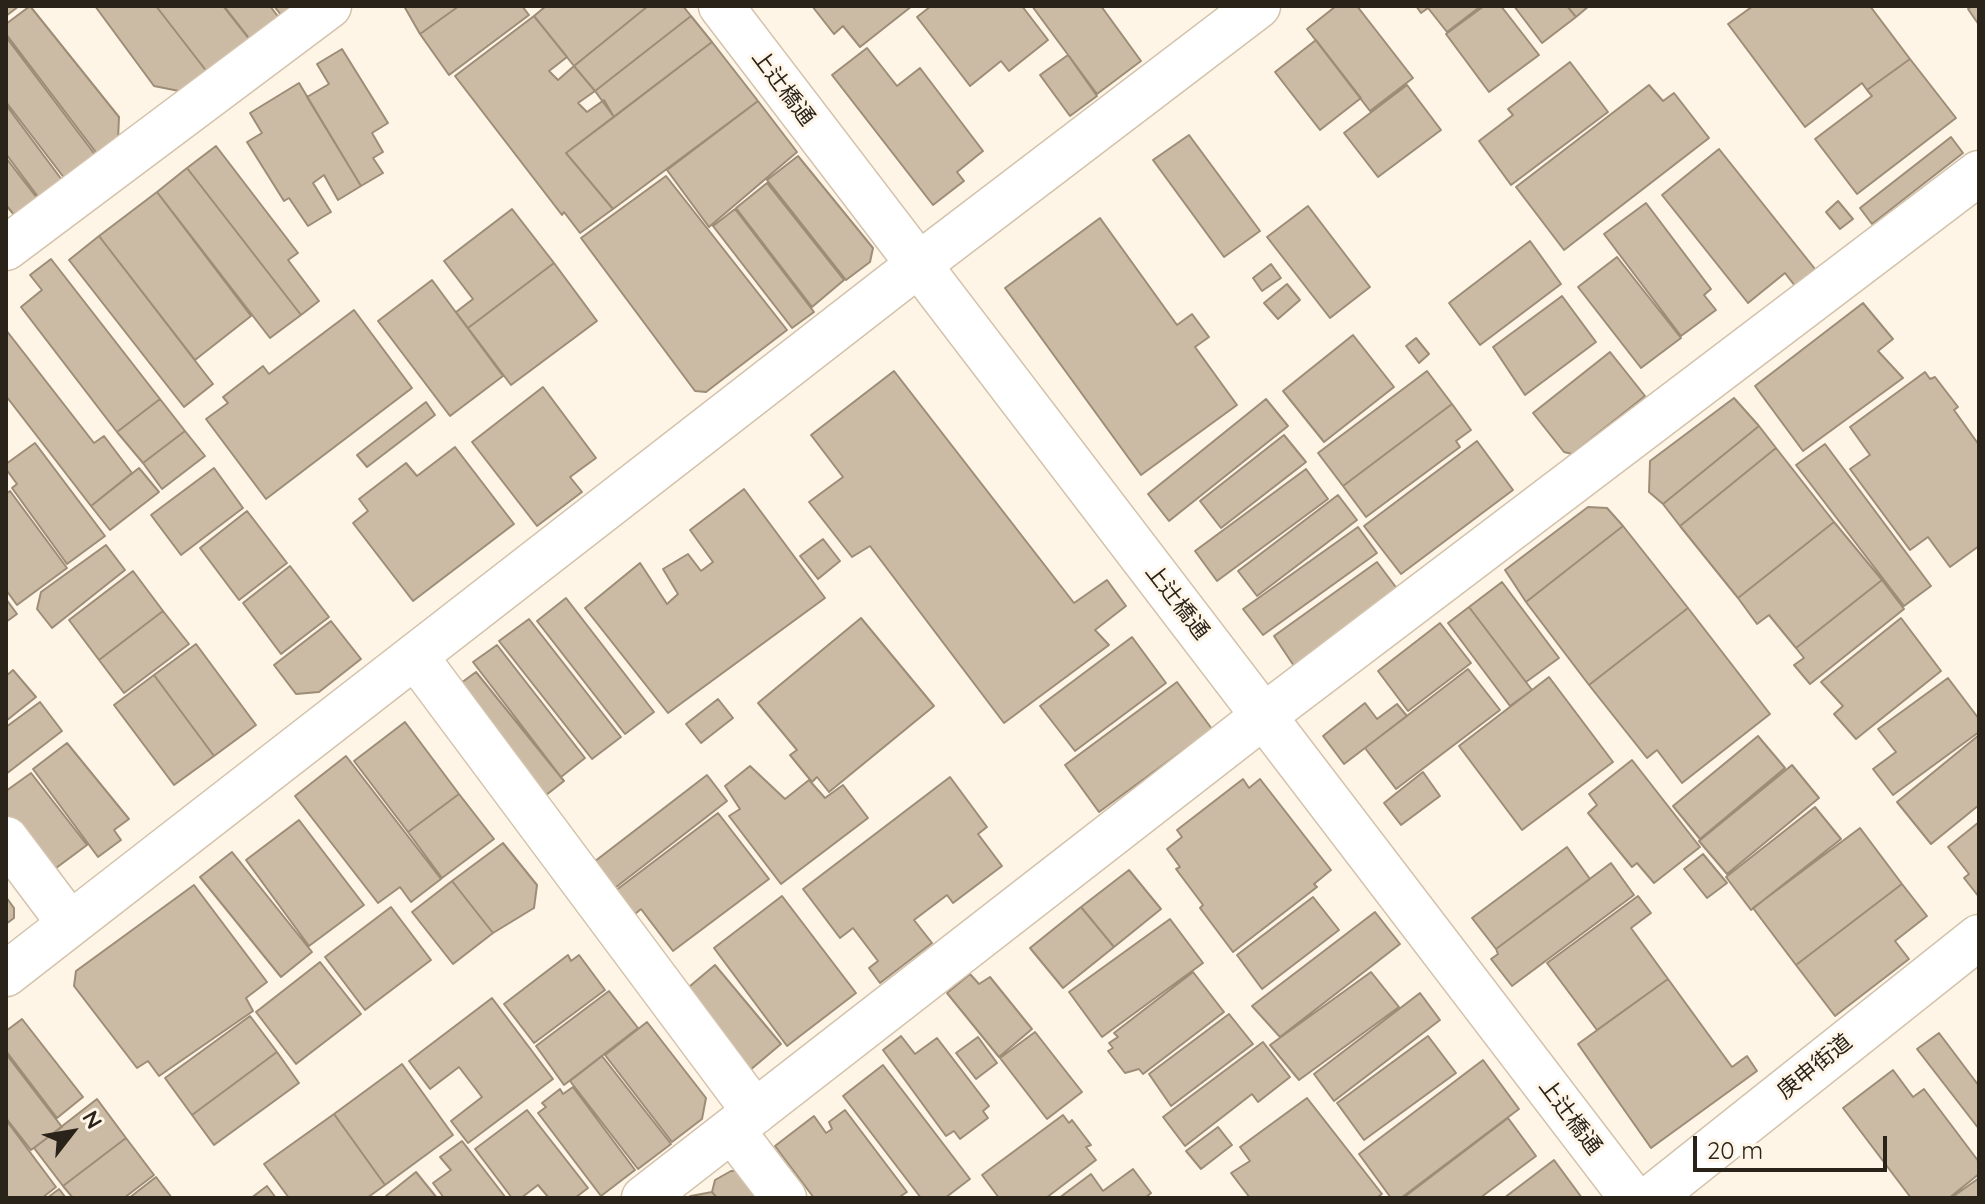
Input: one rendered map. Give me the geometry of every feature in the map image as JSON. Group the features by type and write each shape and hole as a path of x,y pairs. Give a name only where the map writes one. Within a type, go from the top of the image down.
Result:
{"street":[{"path":"6,248 329,6"},
{"name":"上辻橋通","path":"721,6 1632,1198"},
{"path":"6,974 917,266 1258,6"},
{"path":"644,1198 1265,715 1979,173"},
{"path":"415,656 743,1121 784,1198"},
{"path":"6,839 70,924"},
{"name":"庚申街道","path":"1651,1198 1979,937"}],"building":[{"path":"6,6 19,6 6,16"},
{"path":"30,6 119,117 118,140 98,155 6,34 6,24"},
{"path":"95,6 156,6 211,77 189,93 154,86"},
{"path":"156,6 223,6 253,44 211,77"},
{"path":"224,6 270,6 280,19 252,42"},
{"path":"274,6 292,6 281,15"},
{"path":"404,6 459,6 420,34"},
{"path":"459,6 522,6 529,15 449,75 420,34"},
{"path":"546,6 648,6 574,66 534,16"},
{"path":"648,6 683,6 691,16 595,91 574,66"},
{"path":"812,6 912,6 860,47 843,26 834,34"},
{"path":"931,6 1022,6 1048,40 1009,71 1001,61 970,86 917,17"},
{"path":"1032,6 1101,6 1141,61 1097,94"},
{"path":"1336,6 1357,6 1413,78 1370,111 1307,29"},
{"path":"1416,6 1481,6 1447,32 1428,8 1421,13"},
{"path":"1484,6 1501,6 1539,55 1489,92 1446,34"},
{"path":"1514,6 1567,6 1576,17 1542,43"},
{"path":"1567,6 1589,6 1576,17"},
{"path":"1753,6 1870,6 1910,59 1867,90 1862,83 1805,127 1728,24"},
{"path":"1979,6 1979,25 1968,9"},
{"path":"534,16 567,57 549,71 558,80 574,66 595,91 578,103 587,112 604,100 614,117 566,153 613,209 580,233 564,212 562,215 455,76"},
{"path":"691,16 712,42 614,117 595,91"},
{"path":"6,37 96,156 65,179 6,102"},
{"path":"1316,40 1361,98 1320,130 1275,72"},
{"path":"712,42 758,101 613,209 566,153"},
{"path":"867,48 897,86 920,68 983,151 957,172 964,181 933,205 832,75"},
{"path":"342,49 388,123 372,133 383,152 373,158 383,173 361,186 307,97 329,84 317,64"},
{"path":"1068,55 1097,96 1070,116 1040,75"},
{"path":"1910,59 1956,118 1857,194 1815,139 1872,96 1867,90"},
{"path":"1570,62 1608,112 1511,185 1479,141 1513,115 1508,109"},
{"path":"299,83 361,186 338,200 324,175 313,183 331,212 308,226 289,198 284,201 247,142 262,133 250,113"},
{"path":"1407,85 1441,130 1378,177 1344,133"},
{"path":"1649,85 1663,101 1674,93 1709,138 1564,250 1516,187"},
{"path":"758,101 797,152 709,227 667,170"},
{"path":"6,105 62,180 39,198 6,154"},
{"path":"1189,135 1260,231 1224,257 1153,160"},
{"path":"1951,137 1963,153 1872,224 1860,208"},
{"path":"216,146 298,253 288,260 319,301 301,315 187,168"},
{"path":"1719,149 1815,269 1795,286 1785,273 1748,303 1662,195"},
{"path":"798,156 873,248 870,262 846,280 767,180"},
{"path":"6,158 37,198 19,221 6,205"},
{"path":"187,168 301,315 270,338 157,192"},
{"path":"666,176 787,330 706,392 695,391 581,238"},
{"path":"767,183 844,280 812,307 736,208"},
{"path":"157,192 251,316 195,360 99,236"},
{"path":"1838,201 1853,219 1840,229 1826,212"},
{"path":"1646,203 1711,289 1704,295 1716,310 1681,336 1604,234"},
{"path":"1308,206 1370,287 1330,318 1267,237"},
{"path":"512,209 554,263 468,328 456,312 473,299 444,261"},
{"path":"735,209 814,312 792,328 713,226"},
{"path":"1100,218 1177,325 1192,314 1209,337 1195,347 1237,405 1141,475 1005,288"},
{"path":"99,236 213,384 184,407 69,260"},
{"path":"1530,241 1561,284 1480,345 1449,303"},
{"path":"1617,257 1681,338 1641,368 1578,287"},
{"path":"51,259 160,399 117,432 21,307 42,290 30,275"},
{"path":"554,263 597,321 511,385 468,328"},
{"path":"1271,264 1281,278 1262,291 1253,278"},
{"path":"432,280 503,376 450,416 378,321"},
{"path":"1287,284 1300,300 1278,319 1264,303"},
{"path":"1562,296 1596,342 1525,395 1493,347"},
{"path":"1863,303 1893,339 1878,351 1903,378 1803,451 1755,386"},
{"path":"354,310 412,388 266,499 206,419 228,403 223,397 263,366 269,374"},
{"path":"6,330 94,443 104,436 132,473 91,506 6,396"},
{"path":"1353,335 1394,387 1324,442 1283,391"},
{"path":"1416,338 1429,354 1419,363 1406,346"},
{"path":"1610,352 1645,396 1572,454 1564,452 1533,413"},
{"path":"894,371 1074,603 1107,580 1126,606 1095,630 1109,645 1004,723 870,546 852,557 809,502 843,477 811,435"},
{"path":"1427,371 1452,404 1343,486 1318,453"},
{"path":"1925,372 1930,379 1935,377 1958,407 1954,410 1979,445 1979,546 1950,567 1928,537 1910,550 1850,469 1870,455 1850,427"},
{"path":"543,387 596,458 570,477 582,492 537,526 472,442"},
{"path":"1734,398 1759,426 1663,504 1649,492 1650,461"},
{"path":"160,399 185,431 143,463 117,432"},
{"path":"1266,399 1288,426 1169,521 1148,494"},
{"path":"426,402 435,415 367,467 357,455"},
{"path":"1452,404 1471,430 1456,441 1460,447 1366,517 1343,486"},
{"path":"1759,426 1776,448 1680,526 1663,504"},
{"path":"185,431 205,456 162,489 143,463"},
{"path":"1284,435 1306,462 1221,528 1200,501"},
{"path":"1477,441 1513,490 1401,574 1364,526"},
{"path":"35,443 105,536 67,564 12,488 17,484 6,469 6,464"},
{"path":"1825,444 1931,586 1904,606 1796,465"},
{"path":"455,447 514,524 413,601 353,523 368,511 359,499 406,463 417,476"},
{"path":"1776,448 1834,522 1738,598 1680,526"},
{"path":"139,468 159,492 110,530 91,506"},
{"path":"214,468 243,508 181,555 151,515"},
{"path":"1306,469 1328,499 1217,581 1195,551"},
{"path":"744,489 825,598 668,713 585,608 640,563 667,604 678,594 663,569 688,554 701,571 713,562 690,530"},
{"path":"10,491 67,568 17,605 6,590 6,494"},
{"path":"1338,495 1357,520 1257,596 1238,571"},
{"path":"1588,507 1607,508 1623,526 1526,602 1505,570"},
{"path":"247,511 287,563 239,600 200,548"},
{"path":"1834,522 1882,580 1796,648 1769,615 1757,624 1738,598"},
{"path":"1623,526 1688,608 1589,685 1526,602"},
{"path":"1358,527 1377,553 1263,635 1243,609"},
{"path":"823,539 840,561 818,579 800,556"},
{"path":"106,545 125,570 52,628 37,609 41,592"},
{"path":"1377,562 1398,590 1294,666 1274,636"},
{"path":"290,566 329,617 281,654 243,603"},
{"path":"133,571 163,611 99,660 69,620"},
{"path":"1882,580 1904,609 1810,684 1794,665 1804,658 1796,648"},
{"path":"1502,582 1559,658 1526,682 1469,607"},
{"path":"566,598 654,712 625,734 537,621"},
{"path":"6,599 17,614 6,622"},
{"path":"1469,607 1532,690 1510,706 1448,623"},
{"path":"1688,608 1770,714 1682,783 1657,750 1647,758 1589,685"},
{"path":"163,611 189,644 124,693 99,660"},
{"path":"861,618 934,706 829,792 817,777 812,782 790,755 797,750 758,703"},
{"path":"1901,618 1941,671 1856,739 1834,714 1843,706 1821,682"},
{"path":"529,619 621,737 592,759 499,641"},
{"path":"331,621 361,659 319,692 296,694 274,665"},
{"path":"1440,623 1471,663 1408,711 1378,671"},
{"path":"1132,637 1166,683 1075,751 1040,706"},
{"path":"196,644 256,725 214,756 154,675"},
{"path":"497,645 585,758 561,777 473,662"},
{"path":"1468,669 1500,710 1396,789 1365,748"},
{"path":"13,670 36,697 6,721 6,676"},
{"path":"476,672 564,781 541,799 461,683"},
{"path":"154,675 214,756 174,785 114,705"},
{"path":"1549,677 1613,762 1522,830 1459,746"},
{"path":"1948,678 1979,719 1979,732 1893,795 1873,769 1896,752 1878,729"},
{"path":"1177,682 1212,729 1099,812 1065,765"},
{"path":"718,699 733,718 701,743 686,724"},
{"path":"40,702 62,731 6,774 6,727"},
{"path":"1365,703 1377,719 1397,704 1407,716 1344,764 1323,736"},
{"path":"405,722 459,794 408,832 354,761"},
{"path":"1979,735 1979,805 1931,844 1897,802"},
{"path":"1758,736 1785,768 1700,839 1673,806"},
{"path":"67,743 129,819 114,830 121,840 98,857 33,769"},
{"path":"346,756 441,879 411,902 400,887 378,903 295,796"},
{"path":"1632,760 1700,847 1654,883 1637,863 1632,867 1588,813 1597,805 1589,794"},
{"path":"1792,765 1819,798 1727,874 1699,841"},
{"path":"750,766 785,799 809,780 825,798 843,785 868,818 781,884 729,816 740,809 725,786"},
{"path":"1423,772 1440,796 1401,825 1384,803"},
{"path":"31,773 87,845 48,874 6,820 6,791"},
{"path":"707,775 727,801 611,891 590,865"},
{"path":"950,777 987,827 978,834 1002,866 953,903 947,895 914,920 932,943 880,983 869,968 878,961 853,928 840,938 803,889"},
{"path":"1243,779 1249,788 1260,779 1331,870 1314,884 1317,887 1233,952 1200,908 1203,905 1176,869 1180,867 1167,849 1182,837 1177,830"},
{"path":"459,794 494,839 442,878 408,832"},
{"path":"1815,807 1841,839 1751,910 1726,877"},
{"path":"718,813 769,879 673,951 641,909 629,919 611,894"},
{"path":"299,820 364,905 309,946 246,860"},
{"path":"1979,822 1979,897 1964,878 1969,874 1948,847"},
{"path":"1860,828 1902,884 1796,965 1753,908"},
{"path":"503,843 537,885 534,908 493,933 452,881"},
{"path":"1567,847 1590,879 1496,949 1472,918"},
{"path":"232,852 312,952 281,977 200,877"},
{"path":"1703,854 1727,883 1707,898 1684,869"},
{"path":"1611,863 1634,895 1512,986 1491,959 1498,954 1496,949"},
{"path":"1129,870 1161,909 1114,947 1081,907"},
{"path":"452,881 493,933 453,964 412,912"},
{"path":"1902,884 1927,916 1895,941 1909,959 1835,1016 1796,965"},
{"path":"194,885 267,982 246,998 253,1011 159,1076 148,1061 137,1068 74,986 76,971"},
{"path":"782,896 856,993 787,1046 714,948"},
{"path":"1638,896 1651,913 1631,928 1668,979 1597,1030 1547,963"},
{"path":"6,897 14,908 14,918 6,924"},
{"path":"1313,897 1339,930 1262,989 1237,955"},
{"path":"391,907 431,960 365,1010 325,957"},
{"path":"1081,907 1114,947 1063,988 1030,948"},
{"path":"1375,912 1400,944 1280,1037 1252,1006"},
{"path":"1170,919 1203,963 1102,1037 1069,992"},
{"path":"568,955 571,961 579,955 605,990 534,1043 504,1004"},
{"path":"320,962 361,1014 296,1064 256,1012"},
{"path":"715,965 781,1044 743,1076 677,997"},
{"path":"1193,972 1224,1012 1143,1074 1139,1069 1125,1073 1108,1051 1113,1048 1109,1043 1118,1037 1114,1033"},
{"path":"1371,972 1399,1007 1299,1080 1270,1045"},
{"path":"970,974 979,984 990,977 1032,1029 999,1057 947,993"},
{"path":"1668,979 1732,1067 1747,1056 1757,1071 1651,1148 1578,1044"},
{"path":"609,991 638,1028 564,1085 536,1046"},
{"path":"1420,993 1440,1020 1334,1101 1314,1074"},
{"path":"492,998 553,1079 468,1143 451,1121 482,1097 459,1067 430,1089 409,1061"},
{"path":"1229,1014 1253,1044 1171,1106 1149,1074"},
{"path":"250,1016 277,1052 192,1115 165,1078"},
{"path":"22,1019 83,1097 57,1118 6,1051 6,1031"},
{"path":"647,1022 706,1098 702,1119 672,1142 605,1055"},
{"path":"1035,1032 1082,1092 1047,1119 1000,1058"},
{"path":"1939,1033 1979,1086 1979,1129 1917,1049"},
{"path":"901,1036 915,1054 937,1038 989,1106 983,1111 988,1118 960,1139 954,1131 946,1136 883,1050"},
{"path":"1428,1036 1456,1073 1364,1140 1337,1103"},
{"path":"978,1037 997,1063 976,1079 956,1053"},
{"path":"1263,1042 1290,1077 1258,1102 1252,1094 1185,1146 1163,1117"},
{"path":"277,1052 299,1083 214,1145 192,1115"},
{"path":"6,1054 62,1127 31,1150 6,1118"},
{"path":"602,1056 671,1144 638,1169 570,1081"},
{"path":"1483,1060 1519,1109 1401,1198 1391,1198 1359,1154"},
{"path":"402,1064 453,1135 385,1185 334,1114"},
{"path":"883,1065 970,1179 945,1198 921,1198 843,1096"},
{"path":"1893,1070 1913,1097 1924,1089 1979,1162 1979,1174 1949,1198 1911,1198 1843,1108"},
{"path":"573,1087 635,1170 601,1196 538,1113 546,1107 542,1103 560,1089 563,1094"},
{"path":"1307,1098 1382,1194 1376,1198 1250,1198 1231,1173 1250,1161 1240,1147"},
{"path":"97,1099 126,1138 63,1186 34,1148"},
{"path":"527,1110 588,1188 575,1198 549,1198 538,1185 521,1198 512,1198 475,1149"},
{"path":"845,1110 907,1192 898,1198 814,1198 775,1146 814,1116 826,1133 832,1129 829,1122"},
{"path":"334,1114 385,1185 367,1198 289,1198 264,1164"},
{"path":"1063,1115 1069,1123 1072,1120 1091,1145 1086,1147 1096,1160 1046,1198 999,1198 982,1175"},
{"path":"1508,1118 1536,1156 1480,1198 1403,1198"},
{"path":"6,1120 56,1187 42,1198 6,1198"},
{"path":"1218,1127 1232,1145 1201,1169 1186,1151"},
{"path":"126,1138 154,1175 124,1198 73,1198 63,1186"},
{"path":"462,1141 506,1198 444,1198 433,1183 451,1170 440,1157"},
{"path":"1554,1160 1582,1198 1504,1198"},
{"path":"1133,1169 1151,1193 1145,1198 1059,1198 1091,1174 1103,1191"},
{"path":"731,1171 740,1171 761,1198 717,1198 712,1192 715,1180"},
{"path":"416,1172 437,1198 387,1198 386,1196"},
{"path":"156,1177 172,1198 129,1198"},
{"path":"1979,1178 1979,1198 1951,1198"},
{"path":"267,1186 276,1198 251,1198"},
{"path":"59,1189 66,1198 47,1198"},
{"path":"712,1192 717,1198 687,1198 691,1196"}]}
